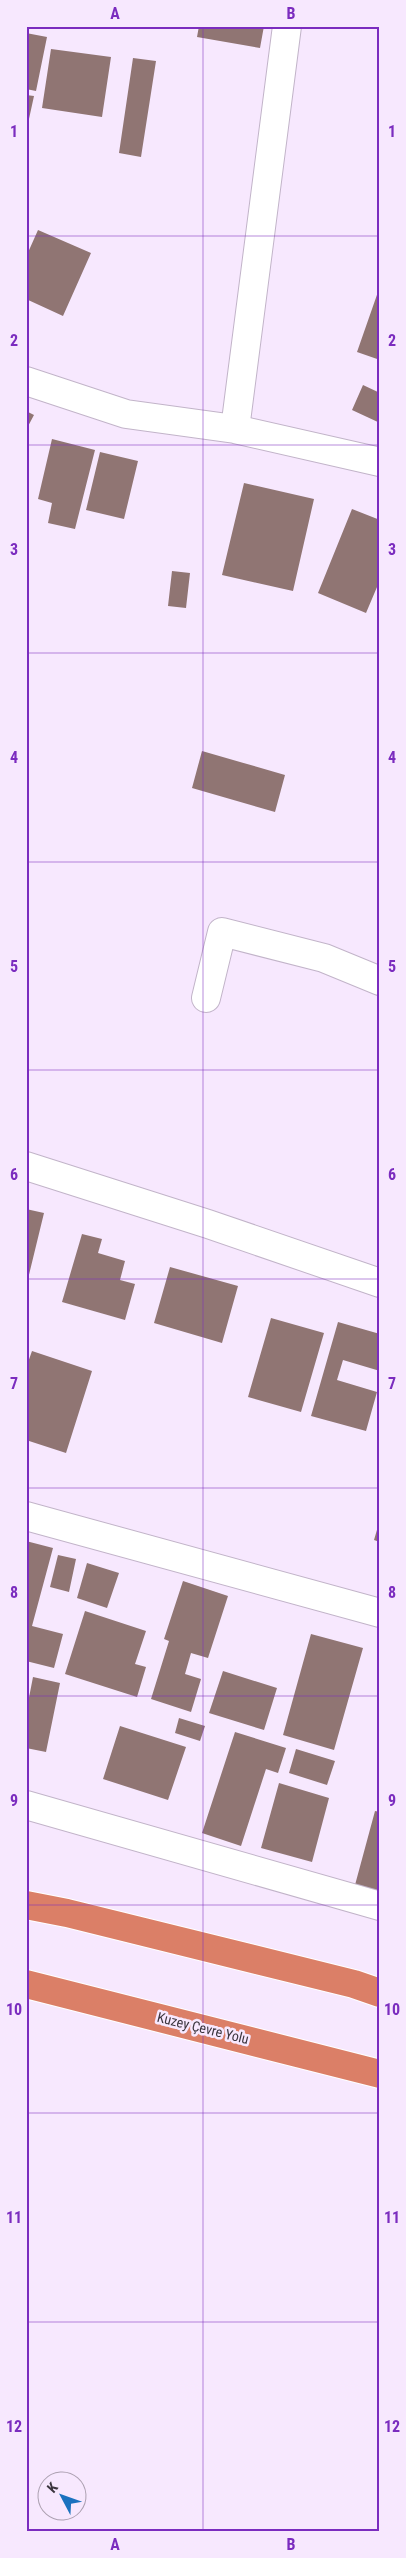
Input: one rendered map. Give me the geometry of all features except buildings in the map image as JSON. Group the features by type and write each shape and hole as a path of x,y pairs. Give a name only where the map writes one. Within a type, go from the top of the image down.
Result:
{"highway":[{"path":"26,1905 67,1913 354,1984 380,1993"},
{"name":"Kuzey Çevre Yolu","path":"26,1984 380,2074"}],"street":[{"path":"236,429 287,26"},
{"path":"26,381 126,414 236,429 380,462"},
{"path":"206,998 222,932 324,958 380,981"},
{"path":"26,1166 208,1224 380,1283"},
{"path":"26,1516 380,1613"},
{"path":"26,1805 380,1906"}]}
